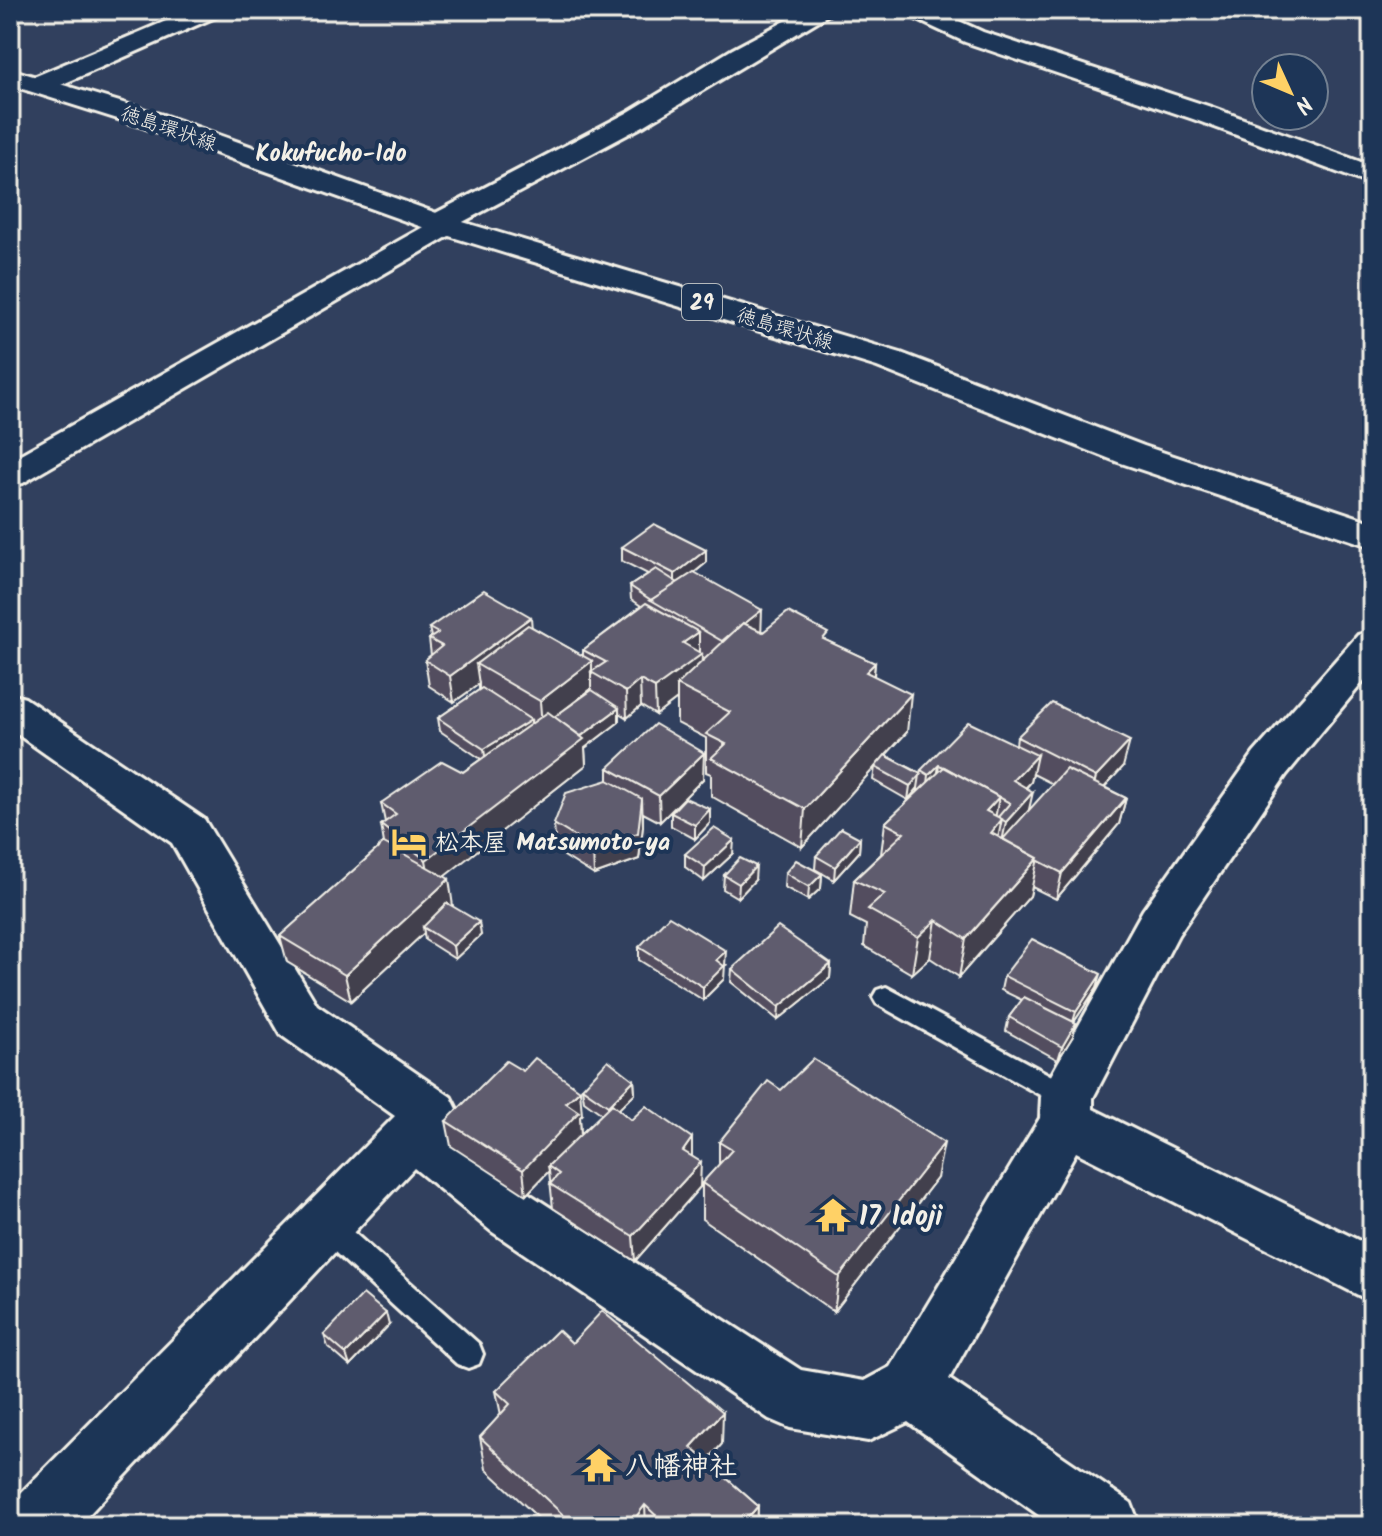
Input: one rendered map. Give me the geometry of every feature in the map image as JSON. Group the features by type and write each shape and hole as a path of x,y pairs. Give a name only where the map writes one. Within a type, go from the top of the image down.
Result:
{"street":[{"path":"21,84 212,10"},
{"path":"10,475 442,225 636,119 740,55 824,10"},
{"path":"915,10 974,37 1202,113 1372,176"},
{"name":"徳島環状線","path":"21,84 153,121 442,225 889,360 1131,454 1372,535"},
{"path":"411,1133 511,1213 790,1398 868,1411 911,1388 1066,1109 1160,923 1270,764 1372,644"},
{"path":"10,708 188,831 299,1020 432,1113 34,1526"},
{"path":"1066,1109 1372,1276"},
{"path":"911,1388 1108,1526"}],"lane":[{"path":"886,997 1066,1109"},
{"path":"323,1224 468,1354"}],"building":[{"path":"654,524 706,550 675,574 622,547"},
{"path":"656,569 678,583 651,600 630,586"},
{"path":"694,572 762,610 722,641 651,600"},
{"path":"484,590 531,617 450,676 425,660 442,646 429,639 438,633 429,628"},
{"path":"646,603 699,632 683,643 702,654 655,688 640,680 626,692 591,672 606,662 583,650"},
{"path":"788,612 828,633 823,639 875,663 866,672 911,694 805,809 711,758 726,744 706,734 730,712 677,685 743,623 763,632"},
{"path":"528,625 592,661 540,701 476,664"},
{"path":"482,688 531,720 484,749 438,718"},
{"path":"592,690 619,708 581,736 554,717"},
{"path":"1052,703 1130,741 1096,777 1017,737"},
{"path":"548,712 584,739 426,860 381,825 396,814 381,803 442,761 463,772"},
{"path":"968,722 1037,755 1013,780 1033,792 1006,822 998,817 1010,803 939,765 929,775 921,770"},
{"path":"655,724 704,753 659,796 608,768"},
{"path":"885,755 921,774 910,786 875,767"},
{"path":"944,767 999,797 986,811 1002,819 991,833 1038,858 966,939 936,920 918,937 868,909 885,894 854,880 904,833 885,823"},
{"path":"1066,769 1126,798 1062,873 1003,839"},
{"path":"608,780 642,799 638,833 593,848 554,824 566,793"},
{"path":"685,798 710,809 695,825 671,813"},
{"path":"714,828 734,840 705,867 685,854"},
{"path":"841,828 860,838 835,867 816,856"},
{"path":"384,843 449,879 345,975 280,936"},
{"path":"740,858 756,866 739,884 724,875"},
{"path":"796,860 822,874 809,887 785,873"},
{"path":"447,903 479,922 453,946 423,927"},
{"path":"669,916 726,951 716,960 724,966 703,987 639,947"},
{"path":"778,927 831,964 779,1007 732,969"},
{"path":"1032,939 1101,974 1076,1012 1004,976"},
{"path":"1024,997 1076,1023 1062,1047 1009,1017"},
{"path":"535,1058 580,1090 566,1103 579,1112 523,1170 446,1121 506,1061 523,1071"},
{"path":"813,1059 944,1143 839,1277 702,1183 732,1150 719,1142 768,1081 781,1090"},
{"path":"608,1060 634,1080 608,1106 582,1088"},
{"path":"612,1104 631,1120 646,1106 692,1138 683,1151 701,1162 633,1236 550,1184 559,1174 548,1166"},
{"path":"363,1294 386,1313 346,1354 324,1335"},
{"path":"602,1311 723,1412 691,1447 758,1506 741,1526 667,1526 645,1505 629,1526 575,1526 480,1437 510,1404 496,1391 558,1330 572,1343"}],"place":[{"name":"松本屋 Matsumoto-ya","path":"409,842"},
{"name":"17 Idoji","path":"833,1215"},
{"name":"八幡神社","path":"599,1465"}],"district":[{"name":"Kokufucho-Ido","path":"331,153"}]}
